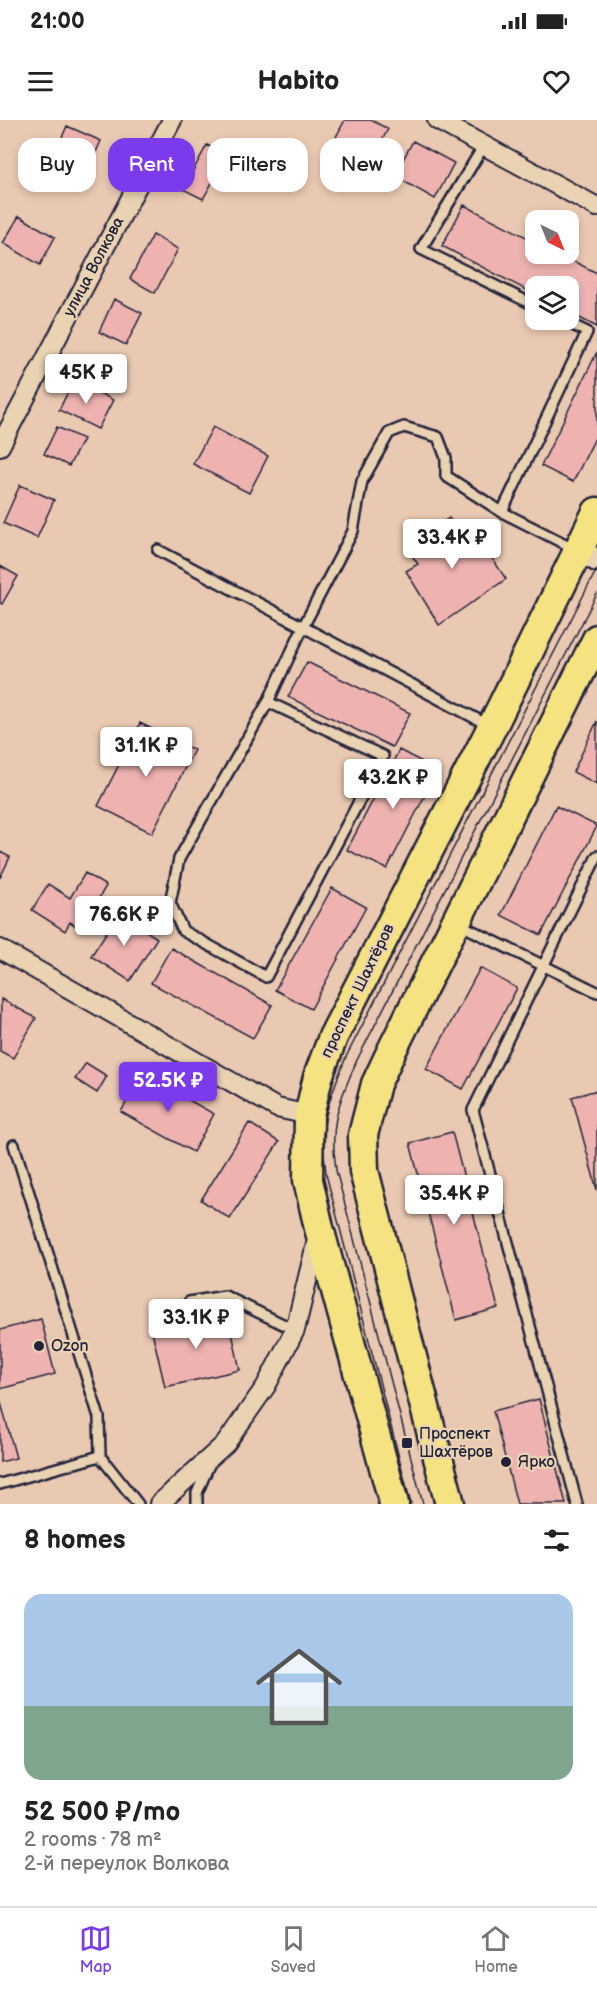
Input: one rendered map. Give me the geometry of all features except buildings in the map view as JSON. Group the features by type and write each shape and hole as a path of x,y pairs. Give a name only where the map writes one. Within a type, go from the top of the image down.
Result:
{"main road":[{"name":"проспект Шахтёров","path":"394,1504 308,1180 309,1115 318,1077 333,1037 492,727 587,555 597,512"},
{"path":"450,1504 364,1170 363,1135 376,1084 407,1018 597,639"}],"street":[{"name":"улица Волкова","path":"0,446 172,120"},
{"path":"437,120 597,207"},
{"path":"0,950 277,1108 309,1115"},
{"path":"159,1504 226,1443 247,1416 271,1376 295,1330 319,1228"}],"lane":[{"path":"483,147 422,249 525,300"},
{"path":"502,512 587,332 579,328"},
{"path":"268,702 384,756 266,978 183,931 170,903 179,859 268,702 303,627 353,531 362,482 389,433 404,427 438,437 447,458 446,476 502,512 587,555"},
{"path":"158,550 492,727"},
{"path":"577,1504 473,1110 597,856"},
{"path":"456,923 597,992"},
{"path":"14,1145 99,1417 100,1455 138,1504"},
{"path":"189,1302 225,1296 295,1330"},
{"path":"0,1484 100,1455"},
{"path":"197,1504 197,1492 213,1455"}],"tram line":[{"path":"411,1504 326,1174 323,1135 326,1115 346,1057 597,569"},
{"path":"423,1504 336,1170 334,1149 336,1117 357,1060 597,594"}],"place":[{"name":"Ozon","path":"39,1346"},
{"name":"Проспект Шахтёров","path":"407,1443"},
{"name":"Ярко","path":"506,1462"}]}
